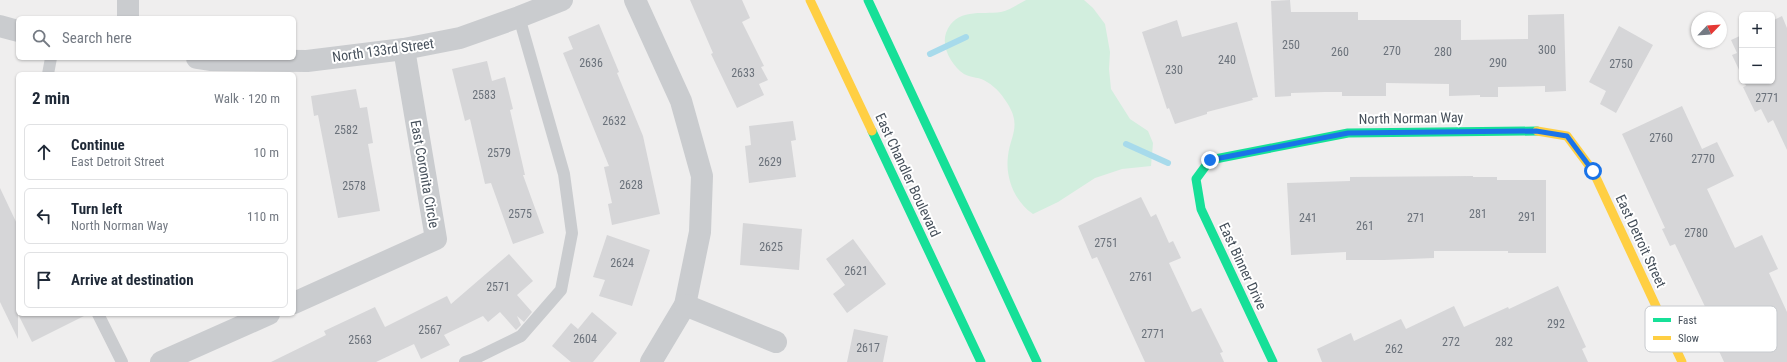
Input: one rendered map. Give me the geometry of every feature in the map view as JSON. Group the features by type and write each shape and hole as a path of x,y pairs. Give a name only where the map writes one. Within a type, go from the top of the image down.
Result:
{"street":[{"path":"128,0 128,16"},
{"name":"North 133rd Street","path":"210,60 280,67 307,61 404,49 460,38 562,0"},
{"path":"635,0 681,101 702,176 700,232 685,305 651,362"},
{"name":"East Chandler Boulevard","path":"810,0 981,362"},
{"path":"868,0 1037,362"},
{"path":"0,26 16,30"},
{"name":"East Coronita Circle","path":"296,302 436,240 404,49"},
{"name":"North Norman Way","path":"1196,179 1210,160 1348,133 1536,131 1567,136"},
{"name":"East Detroit Street","path":"1567,136 1593,171 1656,306"},
{"name":"East Binner Drive","path":"1196,179 1201,209 1273,362"},
{"path":"685,305 776,342"},
{"path":"161,362 264,316"},
{"name":"East Detroit Street","path":"1677,352 1682,362"}],"lane":[{"path":"465,362 474,360 521,336 561,290 572,232 564,174 519,17"},
{"path":"48,72 51,60"},
{"path":"99,316 122,362"}],"green space":[{"path":"1026,0 1084,0 1093,8 1105,24 1110,52 1109,69 1111,89 1130,119 1148,131 1153,143 1151,166 1122,169 1095,178 1058,202 1033,214 1016,196 1008,173 1007,164 1009,149 1014,132 1014,120 1009,106 1000,92 991,84 985,80 964,74 960,71 949,56 945,44 946,33 950,25 956,19 970,14 1001,12"}],"building":[{"path":"690,0 742,0 750,18 742,22 764,66 761,67 768,80 759,84 764,95 737,108 711,54 713,53"},
{"path":"1290,0 1291,12 1358,12 1358,20 1461,20 1461,40 1528,39 1528,15 1564,14 1566,91 1545,92 1545,86 1498,87 1498,97 1480,97 1480,95 1449,96 1449,84 1386,83 1386,96 1342,96 1342,92 1325,92 1291,93 1291,96 1275,97 1271,1"},
{"path":"1782,16 1787,28 1787,150 1773,120 1768,123 1761,109 1755,112 1743,87 1746,86 1745,84 1775,84 1775,20"},
{"path":"1177,20 1182,37 1237,22 1258,97 1252,98 1253,100 1207,112 1207,114 1175,124 1169,108 1167,109 1142,32"},
{"path":"599,24 643,136 660,214 612,225 608,204 612,203 604,167 609,166 563,53 573,49 568,37"},
{"path":"1619,26 1653,45 1616,113 1600,104 1606,91 1589,82"},
{"path":"1739,36 1739,70 1732,55 1737,53 1731,40"},
{"path":"487,61 492,81 505,77 513,109 510,110 525,175 523,175 544,233 513,244 491,183 485,184 470,119 465,121 452,69"},
{"path":"356,89 360,108 367,107 373,143 368,144 380,211 338,218 318,115 314,116 311,96"},
{"path":"1682,106 1702,149 1717,142 1734,176 1707,189 1735,248 1762,235 1778,269 1769,273 1787,312 1787,362 1724,362 1719,352 1777,352 1777,306 1705,306 1675,244 1670,246 1662,229 1665,228 1622,134"},
{"path":"793,121 796,140 791,141 796,177 749,183 745,146 751,145 749,126"},
{"path":"1350,177 1497,177 1497,180 1546,180 1546,253 1508,253 1508,251 1434,251 1434,258 1384,260 1346,260 1346,252 1291,255 1287,183 1350,181"},
{"path":"0,188 16,222 16,316 18,316 18,339 0,302"},
{"path":"1141,197 1151,217 1156,214 1169,243 1173,241 1181,258 1169,263 1192,312 1201,308 1223,352 1220,353 1224,362 1145,362 1097,257 1092,259 1078,226"},
{"path":"743,223 802,229 799,270 740,265"},
{"path":"607,235 650,250 632,306 599,296 605,280 593,277"},
{"path":"853,239 886,284 847,313 833,294 845,285 826,259"},
{"path":"509,254 533,281 517,295 532,312 524,322 517,316 521,325 516,330 500,312 488,322 483,316 444,335 450,345 421,359 414,344 376,362 271,362 326,335 324,331 375,307 385,327 447,296 451,304"},
{"path":"1558,286 1586,347 1582,349 1588,362 1322,362 1317,349 1351,333 1354,341 1401,319 1406,329 1454,306 1464,327 1508,307 1509,309"},
{"path":"592,312 617,333 593,362 571,362 552,346 571,323 578,329"},
{"path":"19,316 84,316 32,342"},
{"path":"854,329 888,336 883,362 847,362"}],"waterway":[{"path":"930,54 966,37"},
{"path":"1126,144 1168,163"}],"traffic: fast":[{"path":"868,0 1037,362"},
{"path":"872,131 981,362"},
{"path":"1273,362 1201,209 1196,179 1210,160 1348,133 1537,131"}],"traffic: slow":[{"path":"810,0 872,131"},
{"path":"1537,131 1567,136 1593,171 1656,306"},
{"path":"1677,352 1682,362"}],"route":[{"path":"1210,160 1348,133 1536,131 1567,136 1593,171"}]}
